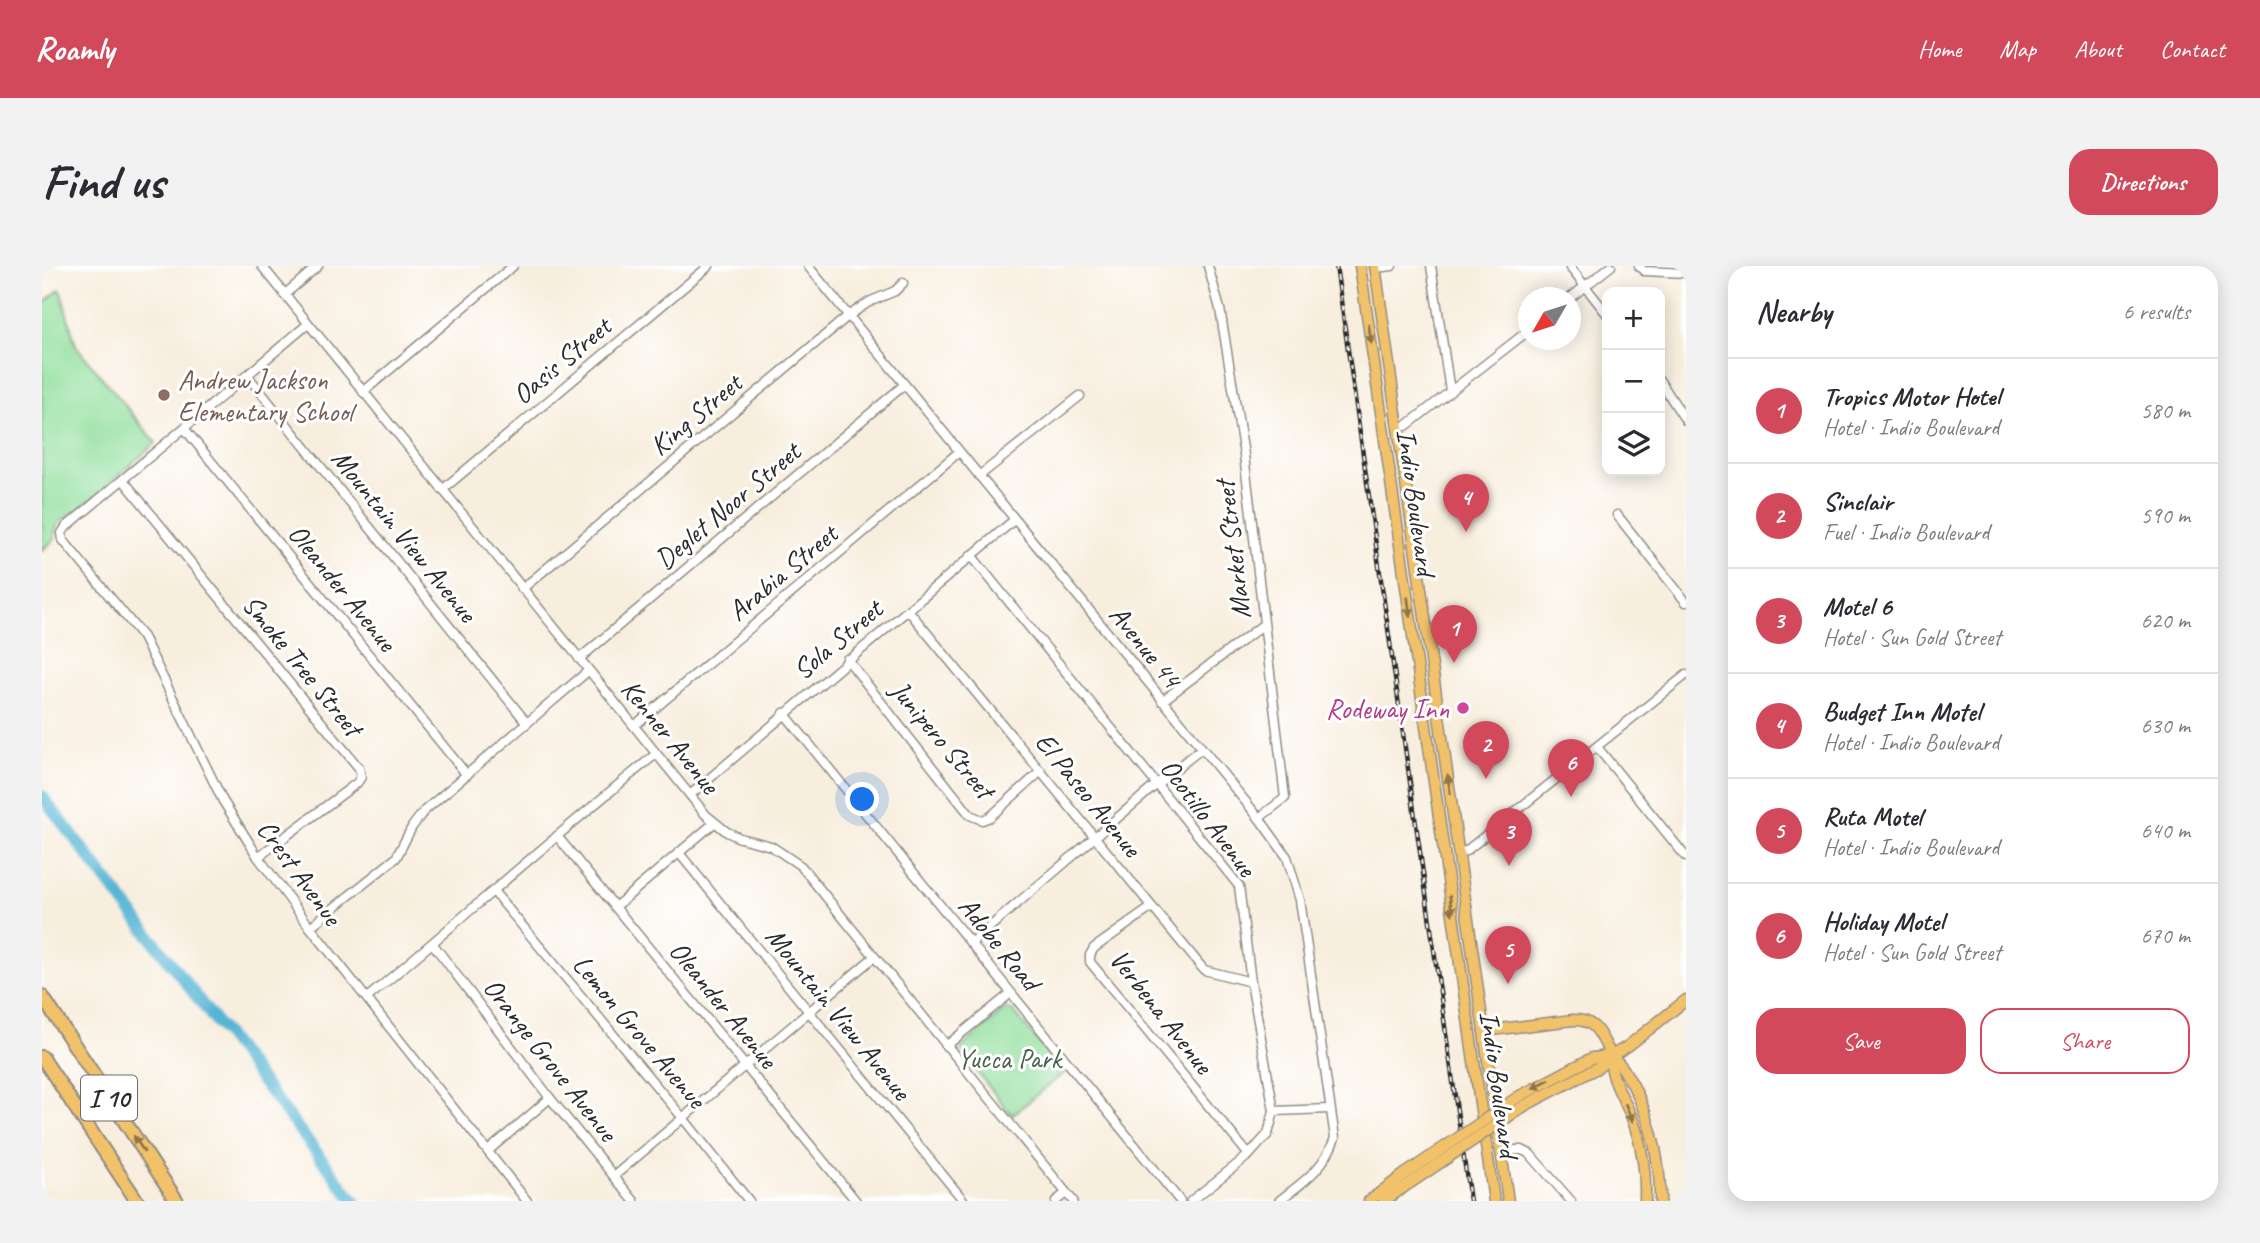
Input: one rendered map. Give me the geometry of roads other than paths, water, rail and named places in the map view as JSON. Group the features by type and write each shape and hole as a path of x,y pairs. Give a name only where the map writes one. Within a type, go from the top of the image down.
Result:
{"highway":[{"name":"I 10","path":"42,996 177,1201"},
{"name":"I 10","path":"42,1057 137,1201"}],"main road":[{"name":"Indio Boulevard","path":"1360,266 1494,1201"},
{"name":"Indio Boulevard","path":"1375,267 1508,1201"},
{"path":"1363,286 1368,274 1375,267"},
{"path":"1373,356 1381,374 1387,412 1398,427 1386,448"},
{"path":"1434,784 1443,804 1448,840 1459,852 1447,877"},
{"path":"1459,960 1467,977 1474,1023 1484,1031"},
{"path":"1369,1201 1592,1058 1611,1056 1628,1046 1686,1000"},
{"path":"1472,1053 1476,1041 1484,1031 1586,1020 1598,1030 1611,1056 1624,1069 1640,1103 1652,1138 1658,1168 1660,1201"},
{"path":"1472,1053 1477,1049 1480,1051 1485,1084 1494,1102"},
{"path":"1611,1056 1613,1077 1632,1119 1640,1145 1645,1201"},
{"path":"1384,1201 1407,1179"}],"street":[{"name":"Kenner Avenue","path":"261,266 690,795 714,822 740,838 771,846 801,866 1073,1201"},
{"path":"284,295 318,266"},
{"path":"363,392 513,266"},
{"name":"Oasis Street","path":"442,489 709,266"},
{"name":"Avenue 44","path":"808,266 1259,818 1287,857 1300,901 1335,1138 1328,1157 1312,1175 1279,1201"},
{"name":"Market Street","path":"1208,266 1220,309 1244,455 1285,798 1259,818"},
{"path":"1375,267 1392,266"},
{"path":"1431,266 1450,391"},
{"path":"1569,266 1602,308"},
{"path":"1581,289 1611,266"},
{"path":"1639,266 1644,271 1686,273"},
{"name":"King Street","path":"523,589 848,316 869,302 895,291 903,283"},
{"path":"124,481 308,324"},
{"path":"1398,427 1406,426 1518,339"},
{"name":"Mountain View Avenue","path":"247,375 527,723"},
{"name":"Deglet Noor Street","path":"579,659 904,385"},
{"path":"1665,387 1686,421"},
{"path":"979,476 1080,396"},
{"name":"Oleander Avenue","path":"184,428 467,775"},
{"name":"Arabia Street","path":"634,726 959,452"},
{"name":"Crest Avenue","path":"124,481 64,529 63,540 151,649 223,801 258,857 310,927 527,1201"},
{"name":"Smoke Tree Street","path":"124,481 359,768 360,777 357,783 258,857"},
{"path":"1617,515 1686,602"},
{"name":"Sola Street","path":"690,795 1014,520"},
{"name":"Ocotillo Avenue","path":"971,555 1239,886 1251,982 1274,1111"},
{"name":"El Paseo Avenue","path":"908,610 1204,970 1251,982"},
{"path":"1162,701 1264,624"},
{"name":"Junipero Street","path":"847,659 970,815 982,820 990,817 1041,771"},
{"path":"310,927 396,858 424,811 588,671"},
{"path":"1459,852 1466,851 1686,675"},
{"name":"Adobe Road","path":"784,713 1180,1201"},
{"path":"1598,747 1686,857"},
{"path":"971,943 1157,783 1201,749"},
{"path":"368,998 656,754"},
{"path":"615,907 714,822"},
{"name":"Oleander Avenue","path":"557,836 856,1201"},
{"name":"Mountain View Avenue","path":"680,853 964,1201"},
{"name":"Lemon Grove Avenue","path":"494,892 749,1201"},
{"name":"Verbena Avenue","path":"1152,907 1094,948 1090,962 1250,1155"},
{"name":"Orange Grove Avenue","path":"433,944 550,1098 634,1201"},
{"path":"614,1176 874,957"},
{"path":"946,1046 1011,993"},
{"path":"488,1151 550,1098"},
{"path":"1191,1201 1250,1155 1268,1134 1274,1111 1330,1109"},
{"path":"1501,1150 1517,1149 1530,1154 1571,1201"},
{"path":"1056,1201 1066,1193"}],"waterway":[{"path":"42,796 354,1201"}],"railway":[{"path":"1336,266 1470,1201"}],"place":[{"name":"Andrew Jackson Elementary School","path":"164,395"},
{"name":"Budget Inn Motel","path":"1466,532"},
{"name":"Tropics Motor Hotel","path":"1454,663"},
{"name":"Rodeway Inn","path":"1463,708"},
{"name":"Sinclair","path":"1486,779"},
{"name":"Holiday Motel","path":"1571,797"},
{"name":"Motel 6","path":"1509,866"},
{"name":"Ruta Motel","path":"1508,984"}],"park label":[{"name":"Yucca Park","path":"1009,1058"}]}
